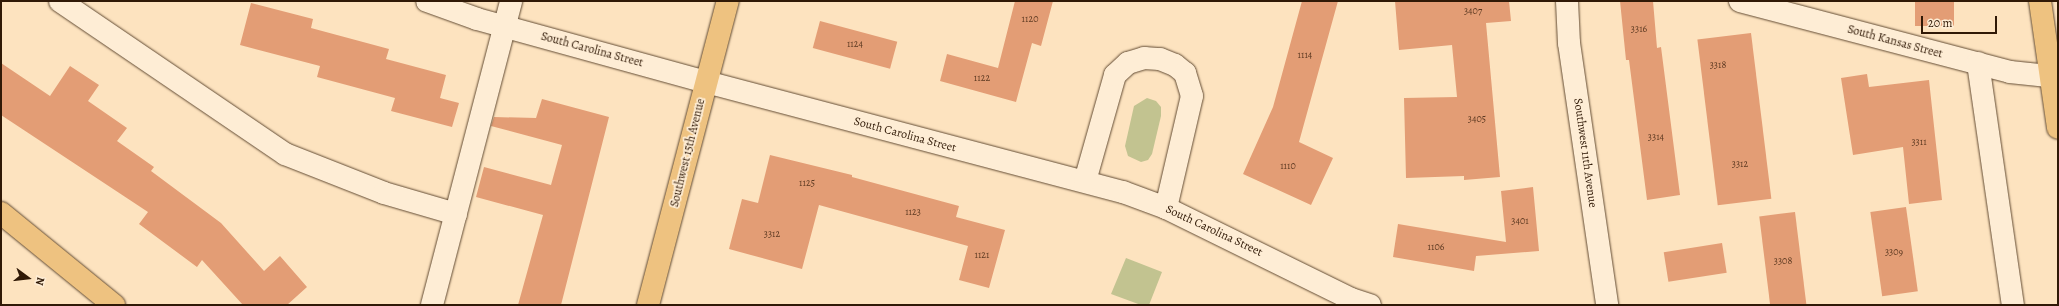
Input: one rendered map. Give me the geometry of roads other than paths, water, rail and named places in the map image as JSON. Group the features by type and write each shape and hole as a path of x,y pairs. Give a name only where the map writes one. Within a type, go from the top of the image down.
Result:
{"main road":[{"name":"Southwest 15th Avenue","path":"648,305 728,1"},
{"path":"2040,1 2054,78 2058,128"},
{"path":"1,213 114,305"}],"street":[{"path":"60,1 285,154 384,193 456,214"},
{"name":"South Carolina Street","path":"427,1 504,26 706,82 1085,181 1166,208 1351,299 1370,305"},
{"path":"432,305 511,1"},
{"name":"Southwest 11th Avenue","path":"1567,1 1569,43 1607,305"},
{"name":"South Kansas Street","path":"1740,1 2010,72 2054,78"},
{"path":"1085,181 1115,75 1128,63 1144,58 1160,58 1175,65 1185,73 1192,96 1166,208"},
{"path":"1978,63 2014,305"}]}
